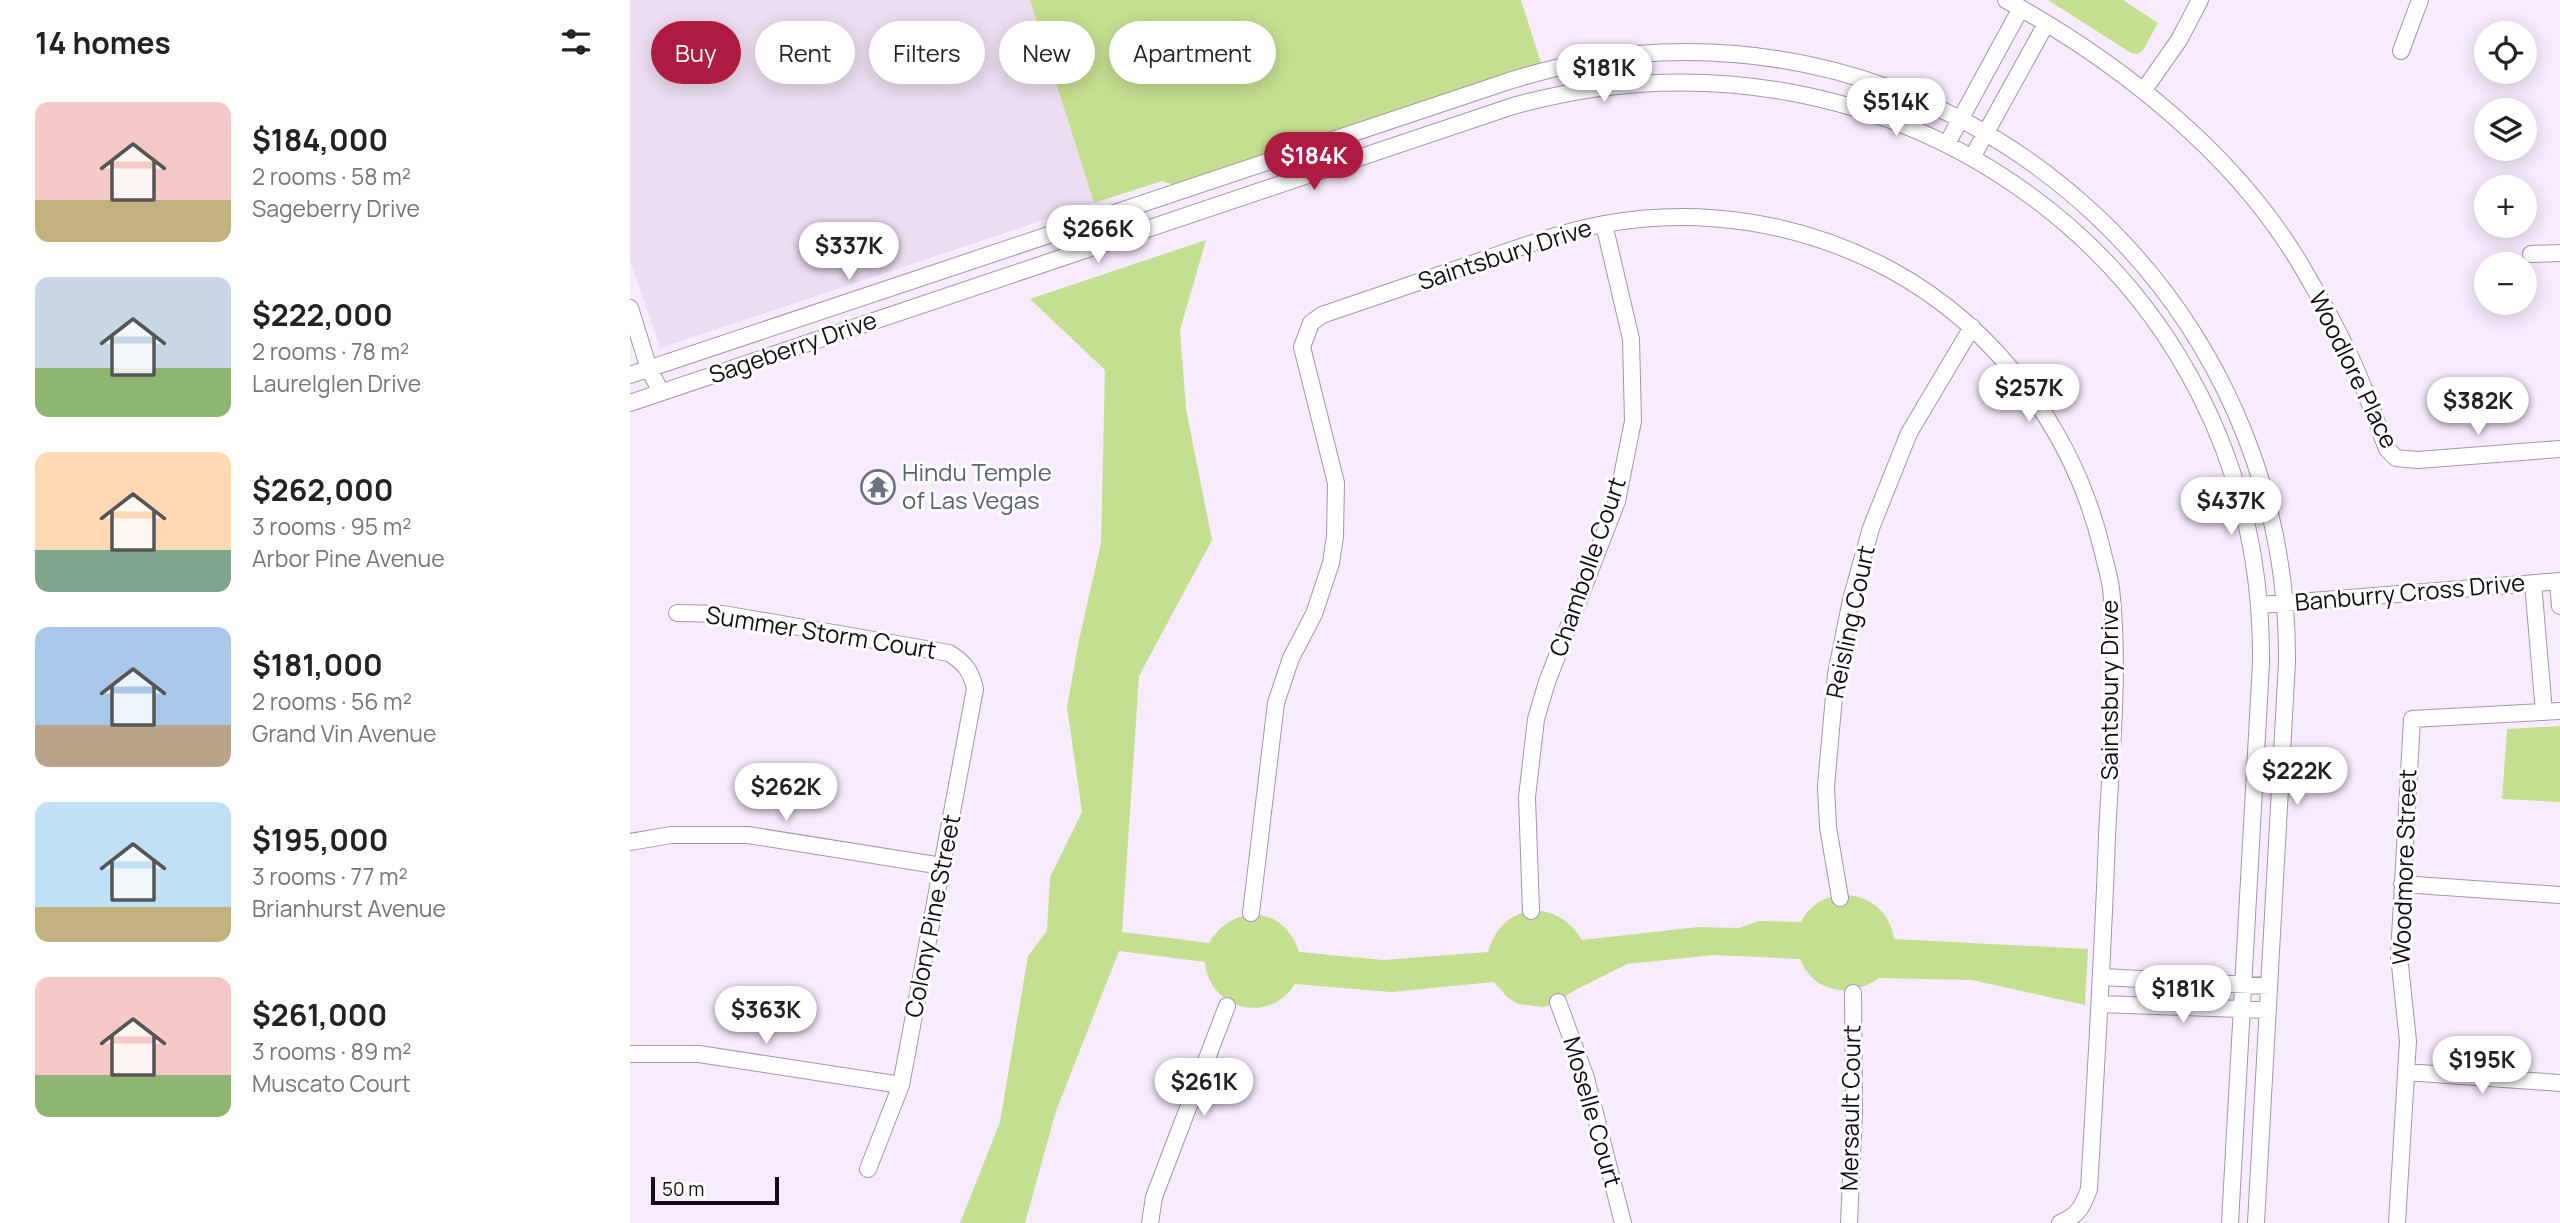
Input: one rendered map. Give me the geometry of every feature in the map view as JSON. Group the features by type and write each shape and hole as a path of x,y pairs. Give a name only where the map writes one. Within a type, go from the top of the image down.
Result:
{"street":[{"name":"Woodlore Place","path":"2006,0 2089,50 2144,90 2206,146 2257,203 2289,248 2349,355 2387,449 2396,458 2418,460 2560,449"},
{"path":"2144,90 2179,40 2200,0"},
{"path":"2401,51 2420,0"},
{"path":"1960,149 1973,126 2021,8"},
{"path":"1960,149 1973,126 2046,24"},
{"name":"Sageberry Drive","path":"630,375 1509,81 1587,61 1665,53 1724,54 1810,65 1864,80 1918,100 1973,126 2036,165 2101,218 2159,282 2203,347 2234,407 2259,470 2276,536 2286,604 2286,684 2256,1223"},
{"name":"Sageberry Drive","path":"630,402 1513,106 1587,88 1671,79 1728,80 1769,85 1857,104 1904,121 1960,149 2029,193 2096,250 2141,302 2171,342 2198,387 2226,453 2244,511 2260,606 2261,663 2230,1223"},
{"name":"Saintsbury Drive","path":"1251,913 1276,704 1291,658 1314,614 1331,563 1335,536 1336,483 1302,347 1311,323 1322,314 1550,237 1604,224 1676,216 1751,221 1802,233 1866,257 1912,282 1972,327 2035,397 2070,455 2093,511 2110,585 2115,650 2102,977 2089,1189 2082,1208 2060,1223"},
{"name":"Chambolle Court","path":"1531,911 1527,797 1536,719 1547,682 1617,501 1633,421 1631,339 1604,224"},
{"path":"2537,254 2560,253"},
{"path":"630,308 649,369 661,392"},
{"name":"Reisling Court","path":"1840,898 1828,827 1826,786 1836,674 1851,600 1871,528 1909,432 1972,327"},
{"path":"2559,581 2560,606"},
{"name":"Banburry Cross Drive","path":"2260,606 2559,581"},
{"path":"2533,583 2552,711"},
{"name":"Summer Storm Court","path":"677,612 749,618 949,653 962,661"},
{"name":"Colony Pine Street","path":"868,1169 901,1085 975,689 971,674 962,661"},
{"name":"Woodmore Street","path":"2398,1223 2408,1041 2399,956 2412,719 2552,711"},
{"path":"630,842 671,835 748,835 942,866"},
{"path":"2402,884 2560,895"},
{"path":"2102,977 2269,986"},
{"name":"Mersault Court","path":"1849,1223 1854,1113 1853,993"},
{"name":"Moselle Court","path":"1558,1002 1586,1078 1623,1223"},
{"path":"2100,1004 2268,1010"},
{"path":"1150,1223 1154,1197 1227,1006"},
{"path":"630,1054 699,1054 901,1085"},
{"path":"2406,1072 2560,1083"}],"shaded area":[{"path":"630,0 1030,0 1037,21 999,21 999,84 1056,84 1094,203 660,348 630,260"}],"green space":[{"path":"1030,0 1521,0 1541,63 1174,185 1162,181 1094,203 1056,84 1095,84 1095,21 1037,21"},
{"path":"2048,0 2123,0 2158,23 2143,50 2138,54 2131,53"},
{"path":"1206,240 1180,330 1186,409 1212,540 1139,676 1122,932 1209,943 1219,930 1231,921 1258,915 1271,918 1282,925 1299,952 1383,960 1488,952 1495,935 1505,923 1530,911 1545,912 1558,917 1571,926 1582,940 1698,927 1739,928 1759,921 1801,922 1811,908 1824,899 1839,895 1854,896 1868,901 1880,910 1889,923 1894,939 2088,949 2085,1005 1972,980 1879,978 1857,988 1834,989 1814,980 1800,959 1714,955 1627,964 1543,1007 1518,1004 1507,997 1494,982 1391,992 1295,984 1284,997 1271,1005 1257,1008 1229,1001 1217,991 1209,978 1205,962 1119,951 1056,1111 1025,1223 960,1223 1000,1122 1028,956 1047,931 1050,877 1082,812 1067,707 1101,543 1105,370 1030,299"},
{"path":"2560,726 2560,802 2502,799 2507,729"}],"place":[{"name":"Hindu Temple of Las Vegas","path":"878,487"}]}
